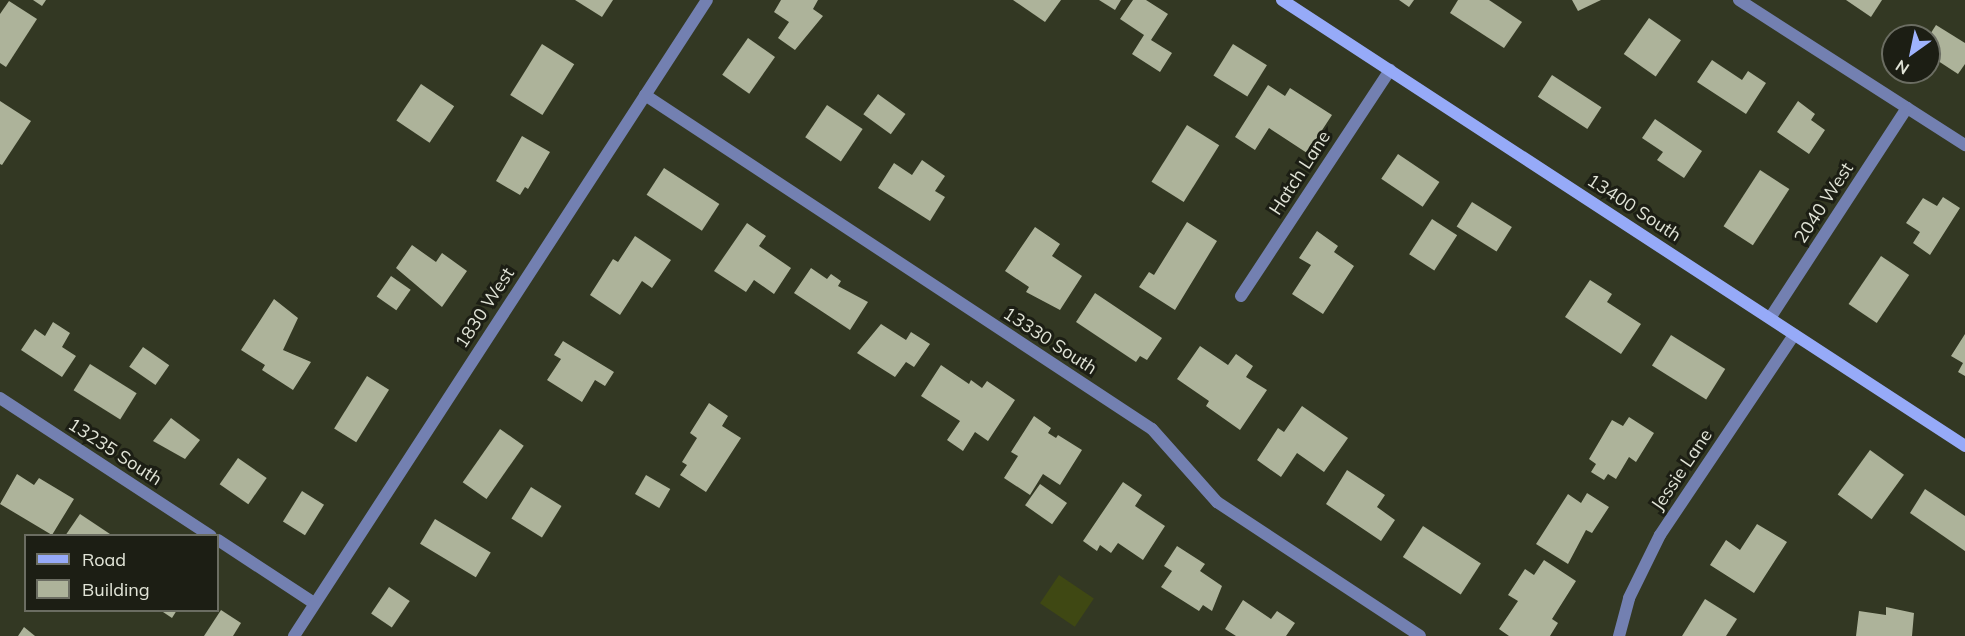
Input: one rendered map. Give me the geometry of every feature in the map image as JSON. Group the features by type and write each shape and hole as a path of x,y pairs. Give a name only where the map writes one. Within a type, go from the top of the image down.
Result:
{"street":[{"name":"1830 West","path":"294,636 707,0"},
{"name":"13400 South","path":"1283,0 1965,446"},
{"path":"1738,0 1965,145"},
{"name":"Hatch Lane","path":"1241,296 1390,70"},
{"name":"13330 South","path":"645,95 1152,429 1217,502 1420,636"},
{"name":"2040 West","path":"1770,318 1907,108"},
{"name":"Jessie Lane","path":"1619,636 1629,598 1660,535 1794,335"},
{"name":"13235 South","path":"0,398 207,534"},
{"path":"219,541 314,603"}],"green space":[{"path":"1059,575 1094,598 1075,627 1040,603"}],"building":[{"path":"33,0 46,0 42,6"},
{"path":"575,0 613,0 602,17"},
{"path":"781,0 818,0 813,9 823,16 795,50 778,38 789,22 774,12"},
{"path":"1013,0 1061,0 1045,22"},
{"path":"1099,0 1121,0 1115,10"},
{"path":"1133,0 1146,0 1168,14 1151,40 1172,53 1160,72 1132,54 1144,35 1120,19"},
{"path":"1399,0 1414,0 1409,7"},
{"path":"1458,0 1489,0 1522,22 1504,48 1450,13"},
{"path":"1572,0 1601,0 1578,11"},
{"path":"1846,0 1882,0 1871,17"},
{"path":"9,1 37,19 6,67 0,63 0,14"},
{"path":"1649,18 1681,40 1656,76 1624,54"},
{"path":"1941,28 1965,43 1965,64 1958,74 1941,63"},
{"path":"748,38 775,57 749,94 722,75"},
{"path":"542,44 574,64 542,115 510,95"},
{"path":"1233,44 1267,65 1247,97 1213,75"},
{"path":"1712,60 1742,80 1748,71 1766,83 1746,114 1697,82"},
{"path":"1552,75 1601,107 1587,129 1538,97"},
{"path":"421,84 454,106 430,143 396,120"},
{"path":"1268,85 1285,96 1290,88 1332,115 1307,153 1269,128 1255,150 1235,137"},
{"path":"878,94 906,114 891,134 863,114"},
{"path":"0,101 31,121 2,165 0,164"},
{"path":"1798,101 1815,114 1811,120 1825,130 1809,154 1777,132"},
{"path":"827,105 863,129 841,161 805,137"},
{"path":"1655,119 1702,151 1684,178 1657,160 1663,152 1642,138"},
{"path":"1187,125 1219,145 1184,202 1151,182"},
{"path":"522,136 550,152 528,189 525,187 520,195 496,181"},
{"path":"1398,154 1439,182 1423,207 1381,179"},
{"path":"922,160 945,176 935,191 945,197 930,221 878,188 894,163 912,175"},
{"path":"664,168 719,204 702,231 647,195"},
{"path":"1760,170 1789,189 1753,245 1724,226"},
{"path":"1943,197 1960,208 1930,255 1913,243 1920,232 1906,223 1923,198 1937,206"},
{"path":"1472,202 1512,227 1496,251 1457,227"},
{"path":"1432,219 1457,235 1434,271 1409,254"},
{"path":"1187,222 1217,241 1175,310 1139,287 1149,272 1154,275"},
{"path":"747,223 766,236 759,246 791,268 774,294 754,280 746,292 714,271"},
{"path":"1035,227 1060,244 1052,256 1082,276 1060,310 1026,292 1029,287 1005,271"},
{"path":"1317,231 1338,246 1334,252 1354,266 1323,314 1292,294 1311,265 1299,258"},
{"path":"635,236 671,260 652,288 642,281 620,315 590,295 613,259 618,262"},
{"path":"412,245 436,262 442,253 467,271 442,307 396,268"},
{"path":"1881,256 1909,275 1877,323 1849,304"},
{"path":"811,268 827,279 831,274 841,281 838,286 868,302 850,330 794,293"},
{"path":"391,276 411,290 396,310 377,296"},
{"path":"1590,280 1612,294 1607,302 1641,324 1621,354 1565,317"},
{"path":"1095,293 1162,338 1147,360 1140,356 1136,362 1076,322"},
{"path":"274,299 298,318 283,350 311,362 293,390 262,370 265,365 241,350"},
{"path":"53,322 70,333 62,347 76,356 62,377 21,350 35,329 45,336"},
{"path":"881,324 906,340 911,332 930,344 914,367 906,362 895,377 857,353"},
{"path":"1965,334 1965,376 1958,372 1963,363 1951,356"},
{"path":"1671,335 1725,369 1706,399 1652,366"},
{"path":"563,341 614,372 605,386 595,380 582,402 547,380 561,359 554,355"},
{"path":"1200,346 1228,365 1236,354 1253,366 1246,377 1267,390 1240,430 1206,406 1209,401 1177,379"},
{"path":"143,347 169,365 155,385 129,367"},
{"path":"90,364 137,393 120,419 74,390"},
{"path":"941,365 969,384 971,380 982,388 987,381 1015,400 988,441 975,432 963,451 947,440 960,421 921,396"},
{"path":"367,376 389,390 356,442 334,429"},
{"path":"709,403 728,416 722,426 741,438 706,492 680,475 687,465 682,462 697,438 690,433"},
{"path":"1302,406 1348,438 1324,472 1297,453 1281,477 1257,460 1278,428 1284,432"},
{"path":"1034,416 1051,428 1048,433 1056,438 1058,435 1082,450 1060,485 1043,474 1030,495 1004,478 1018,456 1011,452"},
{"path":"1629,417 1654,433 1636,462 1629,457 1616,479 1608,474 1604,480 1591,472 1596,464 1589,459 1612,420 1623,426"},
{"path":"171,418 200,440 185,459 153,441"},
{"path":"500,429 524,446 486,499 463,482"},
{"path":"1870,450 1904,475 1872,519 1838,494"},
{"path":"238,458 267,478 248,504 220,484"},
{"path":"1347,470 1385,495 1377,507 1395,520 1381,541 1326,504"},
{"path":"17,474 34,485 39,478 74,499 53,534 0,504"},
{"path":"646,475 670,489 659,508 635,494"},
{"path":"1123,482 1142,495 1135,506 1165,526 1143,560 1118,543 1111,553 1100,545 1097,551 1083,541"},
{"path":"1040,484 1067,503 1052,524 1025,505"},
{"path":"531,487 562,506 542,537 511,518"},
{"path":"1925,489 1965,516 1965,551 1910,513"},
{"path":"302,491 324,505 305,535 283,522"},
{"path":"1587,493 1609,507 1592,533 1586,530 1568,564 1536,544 1568,494 1581,503"},
{"path":"80,514 110,534 66,534"},
{"path":"435,519 491,552 476,577 420,544"},
{"path":"1757,524 1787,542 1754,593 1710,565 1726,540 1740,550"},
{"path":"1423,526 1481,564 1461,595 1403,557"},
{"path":"1177,546 1205,564 1200,571 1222,586 1212,611 1203,605 1199,611 1161,587 1172,571 1164,566"},
{"path":"1544,560 1576,581 1552,619 1558,623 1550,636 1509,636 1499,629 1518,601 1508,595 1525,569 1534,575"},
{"path":"389,587 410,601 392,628 371,614"},
{"path":"1705,599 1737,619 1726,636 1682,636"},
{"path":"1243,600 1271,619 1277,611 1295,623 1286,636 1236,636 1225,629"},
{"path":"1886,607 1914,613 1912,636 1856,636 1859,611 1886,615"},
{"path":"221,610 241,623 233,636 204,636"},
{"path":"163,612 176,612 172,618"},
{"path":"24,627 35,636 18,636"}]}
